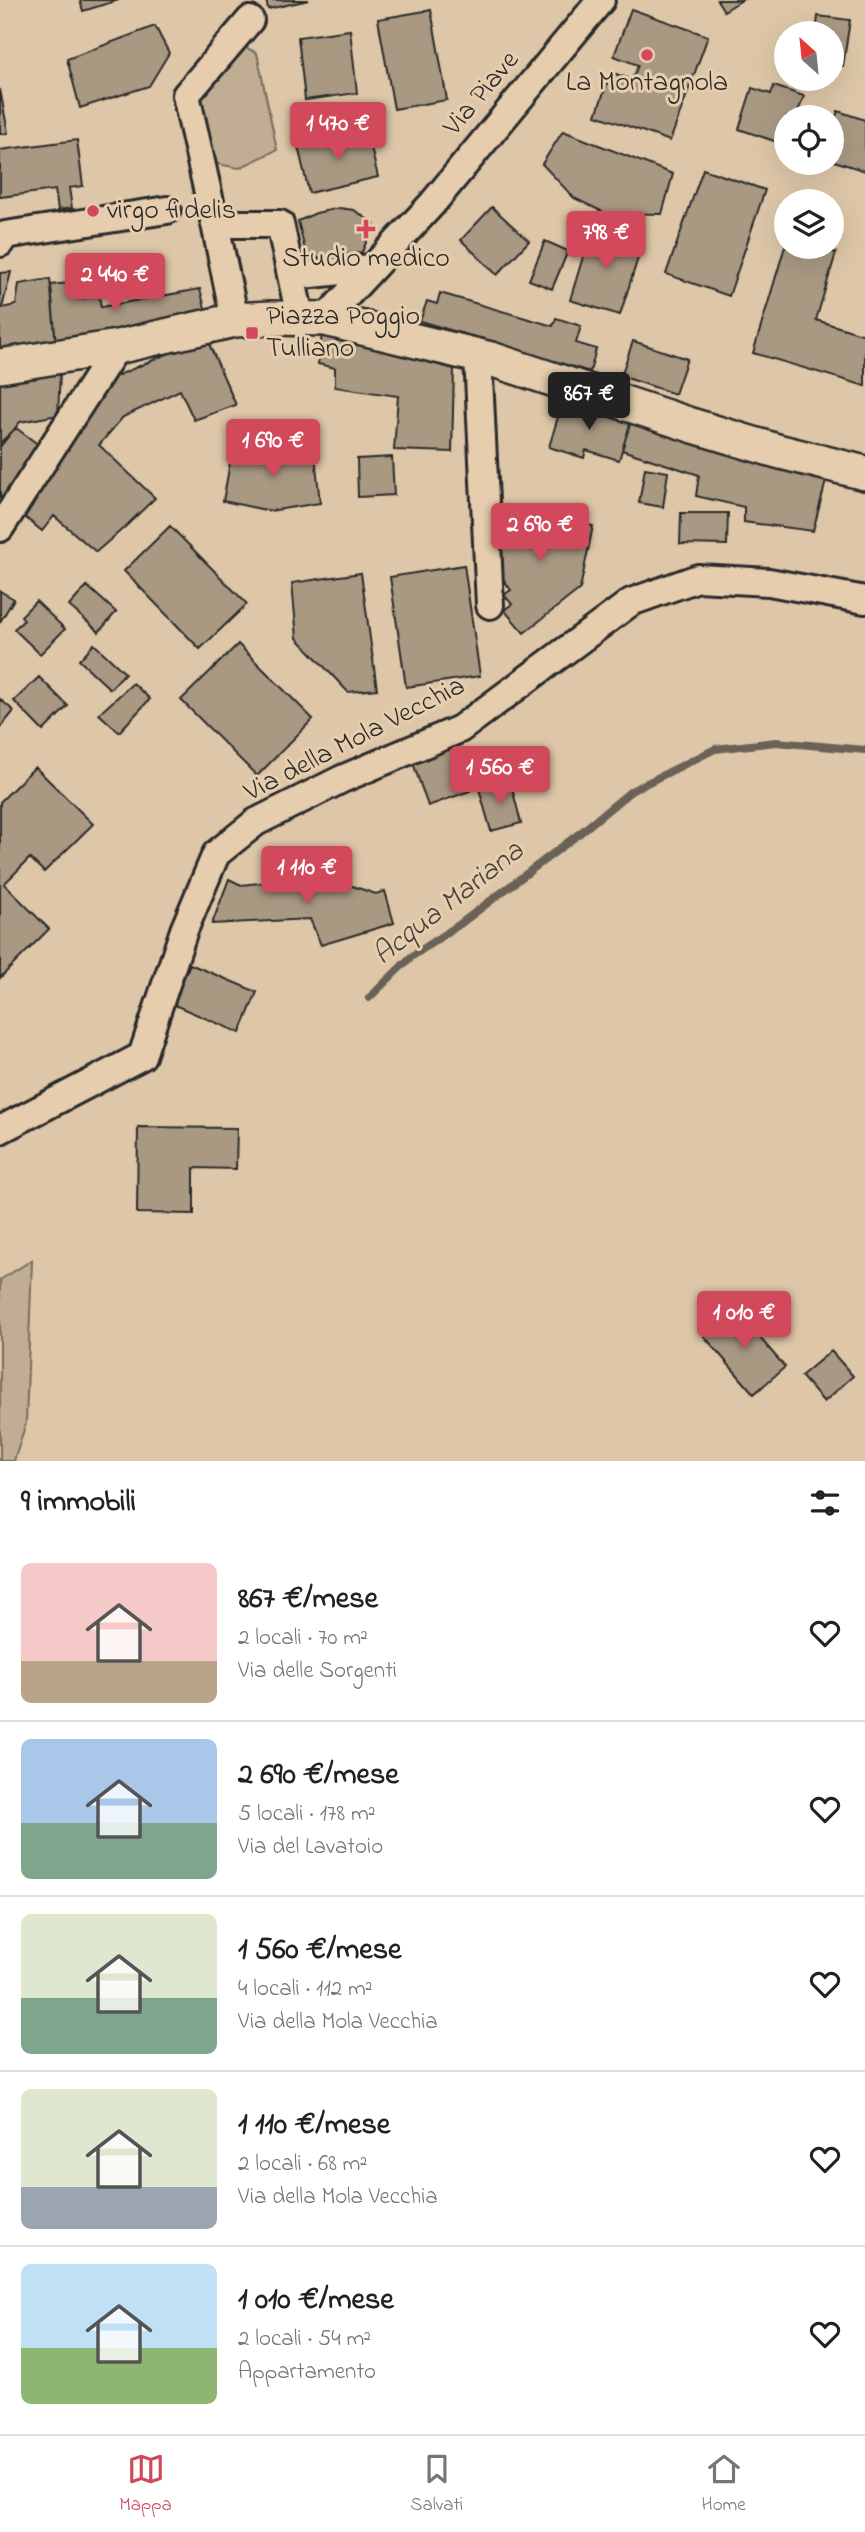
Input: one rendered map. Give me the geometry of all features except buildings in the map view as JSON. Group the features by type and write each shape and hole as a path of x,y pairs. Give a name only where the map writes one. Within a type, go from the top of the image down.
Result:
{"main road":[{"path":"0,366 117,347 235,320 313,318 478,356 704,429 865,473"}],"street":[{"name":"Via Piave","path":"313,318 371,268 432,204 601,0"},
{"path":"235,320 187,95 250,20"},
{"path":"0,243 5,235 167,210"},
{"path":"215,224 280,224 292,276 313,318"},
{"path":"292,276 371,268"},
{"path":"0,528 117,347"},
{"path":"478,356 490,605"},
{"name":"Via della Mola Vecchia","path":"0,1130 142,1056 184,930 216,854 256,822 342,779 460,729 631,602 698,578 769,582 865,600"}],"shaded area":[{"path":"232,41 257,53 277,150 239,168 201,161 186,95"},
{"path":"32,1260 26,1423 14,1461 0,1461 0,1280"}],"waterway":[{"name":"Acqua Mariana","path":"369,998 411,957 460,924 631,791 715,749 776,742 865,750"}],"place":[{"name":"La Montagnola","path":"647,55"},
{"name":"virgo fidelis","path":"93,211"},
{"name":"Studio medico","path":"366,229"},
{"name":"Piazza Poggio Tulliano","path":"252,333"}]}
